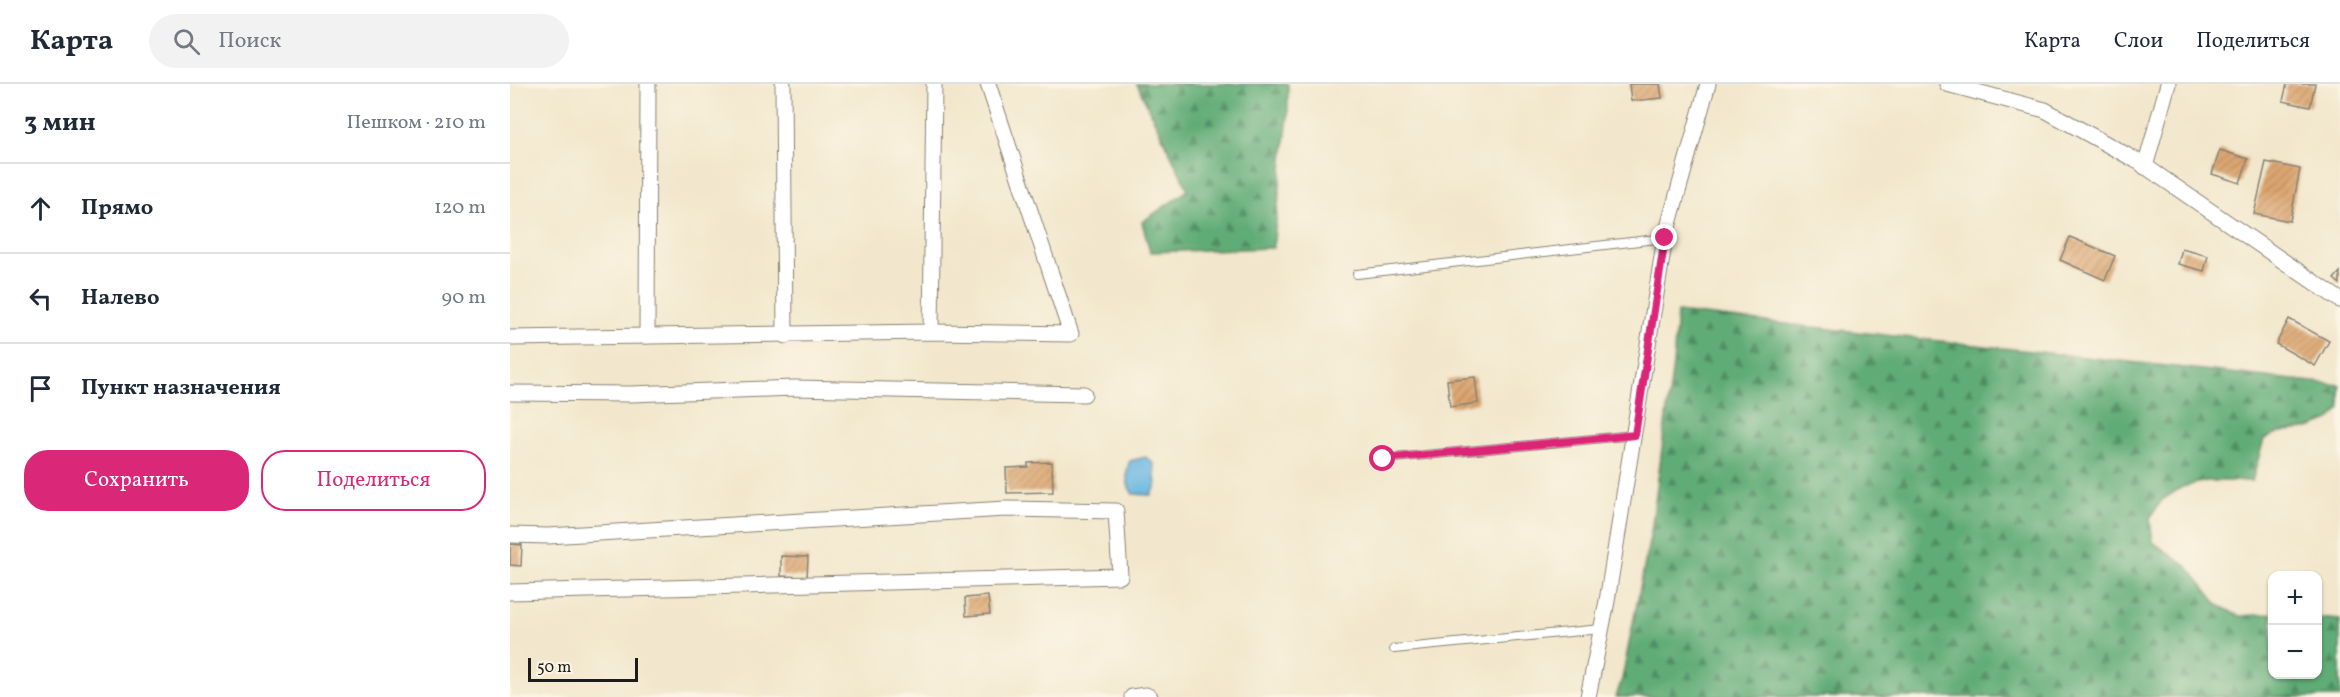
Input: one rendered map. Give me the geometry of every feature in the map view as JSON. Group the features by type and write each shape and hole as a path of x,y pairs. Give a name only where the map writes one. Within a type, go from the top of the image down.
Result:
{"street":[{"path":"647,336 648,84"},
{"path":"783,84 785,336"},
{"path":"931,332 934,84"},
{"path":"510,338 785,336 931,332 1071,334 988,84"},
{"path":"1588,697 1635,435 1665,238 1708,84"},
{"path":"1947,84 2045,110 2145,167 2340,300"},
{"path":"2145,167 2168,84"},
{"path":"510,393 631,394 794,388 1084,394"},
{"path":"510,535 560,535 1006,509 1116,511 1120,576 510,592"},
{"path":"1132,697 1146,695 1149,697"}],"lane":[{"path":"1357,274 1665,238"},
{"path":"1383,459 1635,435"},
{"path":"1394,648 1601,629"}],"green space":[{"path":"1137,84 1288,84 1288,116 1273,248 1150,252 1142,222 1188,190"},
{"path":"1677,312 2340,385 2340,409 2330,420 2307,429 2285,431 2264,439 2252,481 2206,481 2182,487 2162,500 2150,518 2153,542 2189,568 2218,605 2239,616 2268,614 2268,679 2322,679 2322,618 2340,620 2340,697 1616,697 1622,679 1651,532 1673,364"}],"water":[{"path":"1146,457 1154,464 1156,486 1151,495 1133,494 1128,482 1128,465 1130,461"}],"building":[{"path":"1629,84 1660,84 1662,98 1631,101"},
{"path":"2287,84 2315,84 2310,107 2283,101"},
{"path":"2220,150 2248,159 2240,183 2212,174"},
{"path":"2266,162 2300,169 2290,221 2254,214"},
{"path":"2070,237 2115,256 2105,280 2060,260"},
{"path":"2182,249 2208,256 2204,271 2178,264"},
{"path":"2340,272 2340,284 2334,279"},
{"path":"2289,319 2329,341 2315,366 2276,344"},
{"path":"1475,377 1478,403 1450,407 1447,380"},
{"path":"1052,462 1053,492 1007,493 1006,468 1028,467 1028,463"},
{"path":"510,544 522,545 521,566 510,565"},
{"path":"781,556 808,557 807,577 781,576"},
{"path":"988,596 990,614 966,616 965,598"}],"route":[{"path":"1383,459 1635,435 1665,238"}]}
